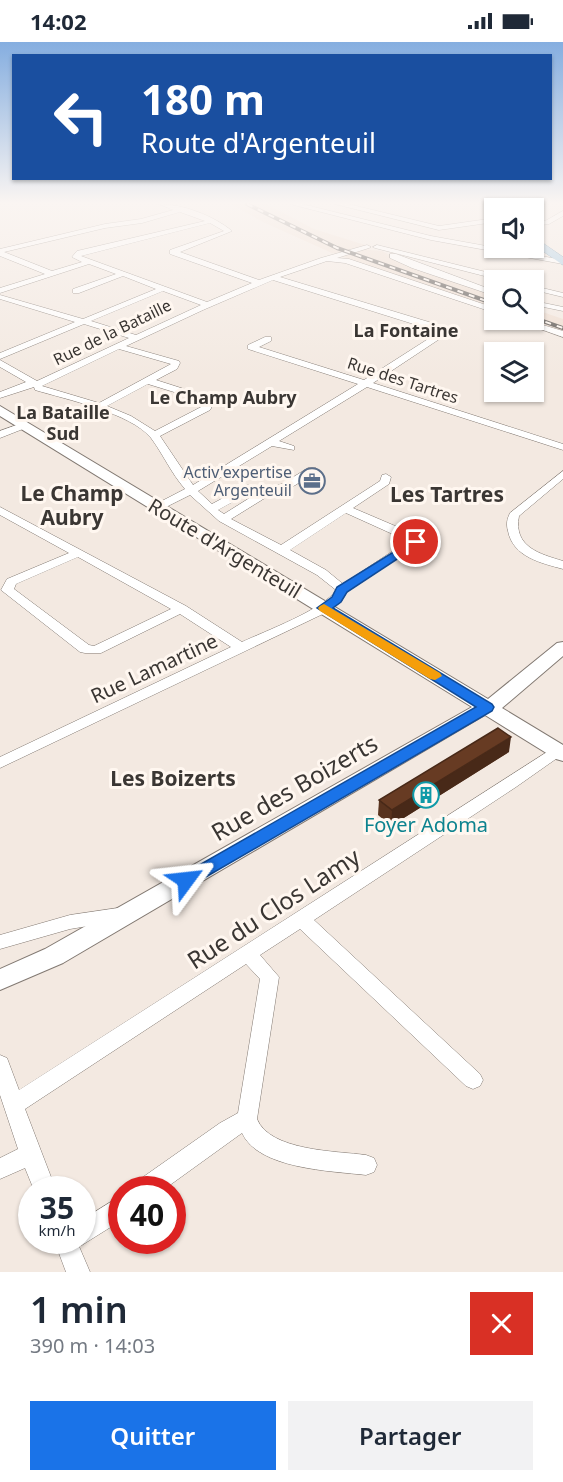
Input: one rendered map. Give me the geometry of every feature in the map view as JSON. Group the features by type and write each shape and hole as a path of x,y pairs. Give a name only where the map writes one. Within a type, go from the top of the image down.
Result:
{"main road":[{"name":"Route d'Argenteuil","path":"0,399 12,417 560,752"},
{"name":"Rue des Boizerts","path":"0,980 54,956 487,707 528,678 563,647"}],"street":[{"path":"22,261 50,273"},
{"path":"199,261 260,283"},
{"name":"Rue de la Bataille","path":"0,399 37,385 206,304 319,261"},
{"path":"347,261 484,307"},
{"path":"404,261 484,290"},
{"path":"433,261 484,274"},
{"path":"0,291 88,262 206,304"},
{"path":"76,291 120,275"},
{"path":"158,507 190,491 365,384 443,333 444,330 275,278"},
{"path":"0,356 162,289"},
{"path":"544,290 563,295"},
{"path":"0,297 78,322 135,337"},
{"path":"544,305 563,309"},
{"path":"544,328 563,334"},
{"name":"Rue des Tartres","path":"268,339 251,347 563,447"},
{"path":"100,406 174,367 176,363 117,346"},
{"path":"0,363 37,385 100,406 134,421 154,435 176,474 190,491 212,510 280,551 327,575 342,590"},
{"path":"148,381 204,398 209,404 207,408 154,435"},
{"path":"0,435 12,417"},
{"path":"270,442 290,448"},
{"path":"224,519 270,490 285,487 312,470"},
{"path":"563,474 514,515 512,520 516,542 520,549 563,565"},
{"path":"280,551 385,482 386,477"},
{"path":"212,510 251,487 261,489"},
{"name":"Rue Lamartine","path":"0,763 324,608 337,599 342,590 416,542 410,536 346,509"},
{"path":"0,510 181,609 242,648"},
{"path":"78,553 11,582 7,590 85,649 96,650 181,609"},
{"name":"Rue du Clos Lamy","path":"14,1105 247,952 560,752"},
{"path":"0,942 70,922 129,913"},
{"path":"301,919 473,1080"},
{"path":"247,952 270,977 247,1119 255,1136 269,1146 289,1153 366,1165"},
{"path":"0,1064 39,1176"},
{"path":"163,1176 227,1130 247,1119"},
{"path":"0,1169 30,1154"},
{"path":"75,1254 78,1272"}],"shaded area":[{"path":"356,261 404,263 484,292 484,306"},
{"path":"544,312 563,319 563,334 544,328"}],"building":[{"path":"498,728 511,737 392,810 379,800"}],"railway":[{"path":"375,261 484,300"},
{"path":"544,321 563,328"}],"slow traffic":[{"path":"324,608 435,676"}],"place":[{"name":"Activ'expertise Argenteuil","path":"312,481"},
{"name":"Foyer Adoma","path":"426,795"}],"district":[{"name":"La Fontaine","path":"406,330"},
{"name":"Le Champ Aubry","path":"223,397"},
{"name":"La Bataille Sud","path":"63,422"},
{"name":"Les Tartres","path":"447,494"},
{"name":"Le Champ Aubry","path":"72,505"},
{"name":"Les Boizerts","path":"173,778"}],"route":[{"path":"186,880 487,707 324,608 337,599 342,590 416,542"}]}
